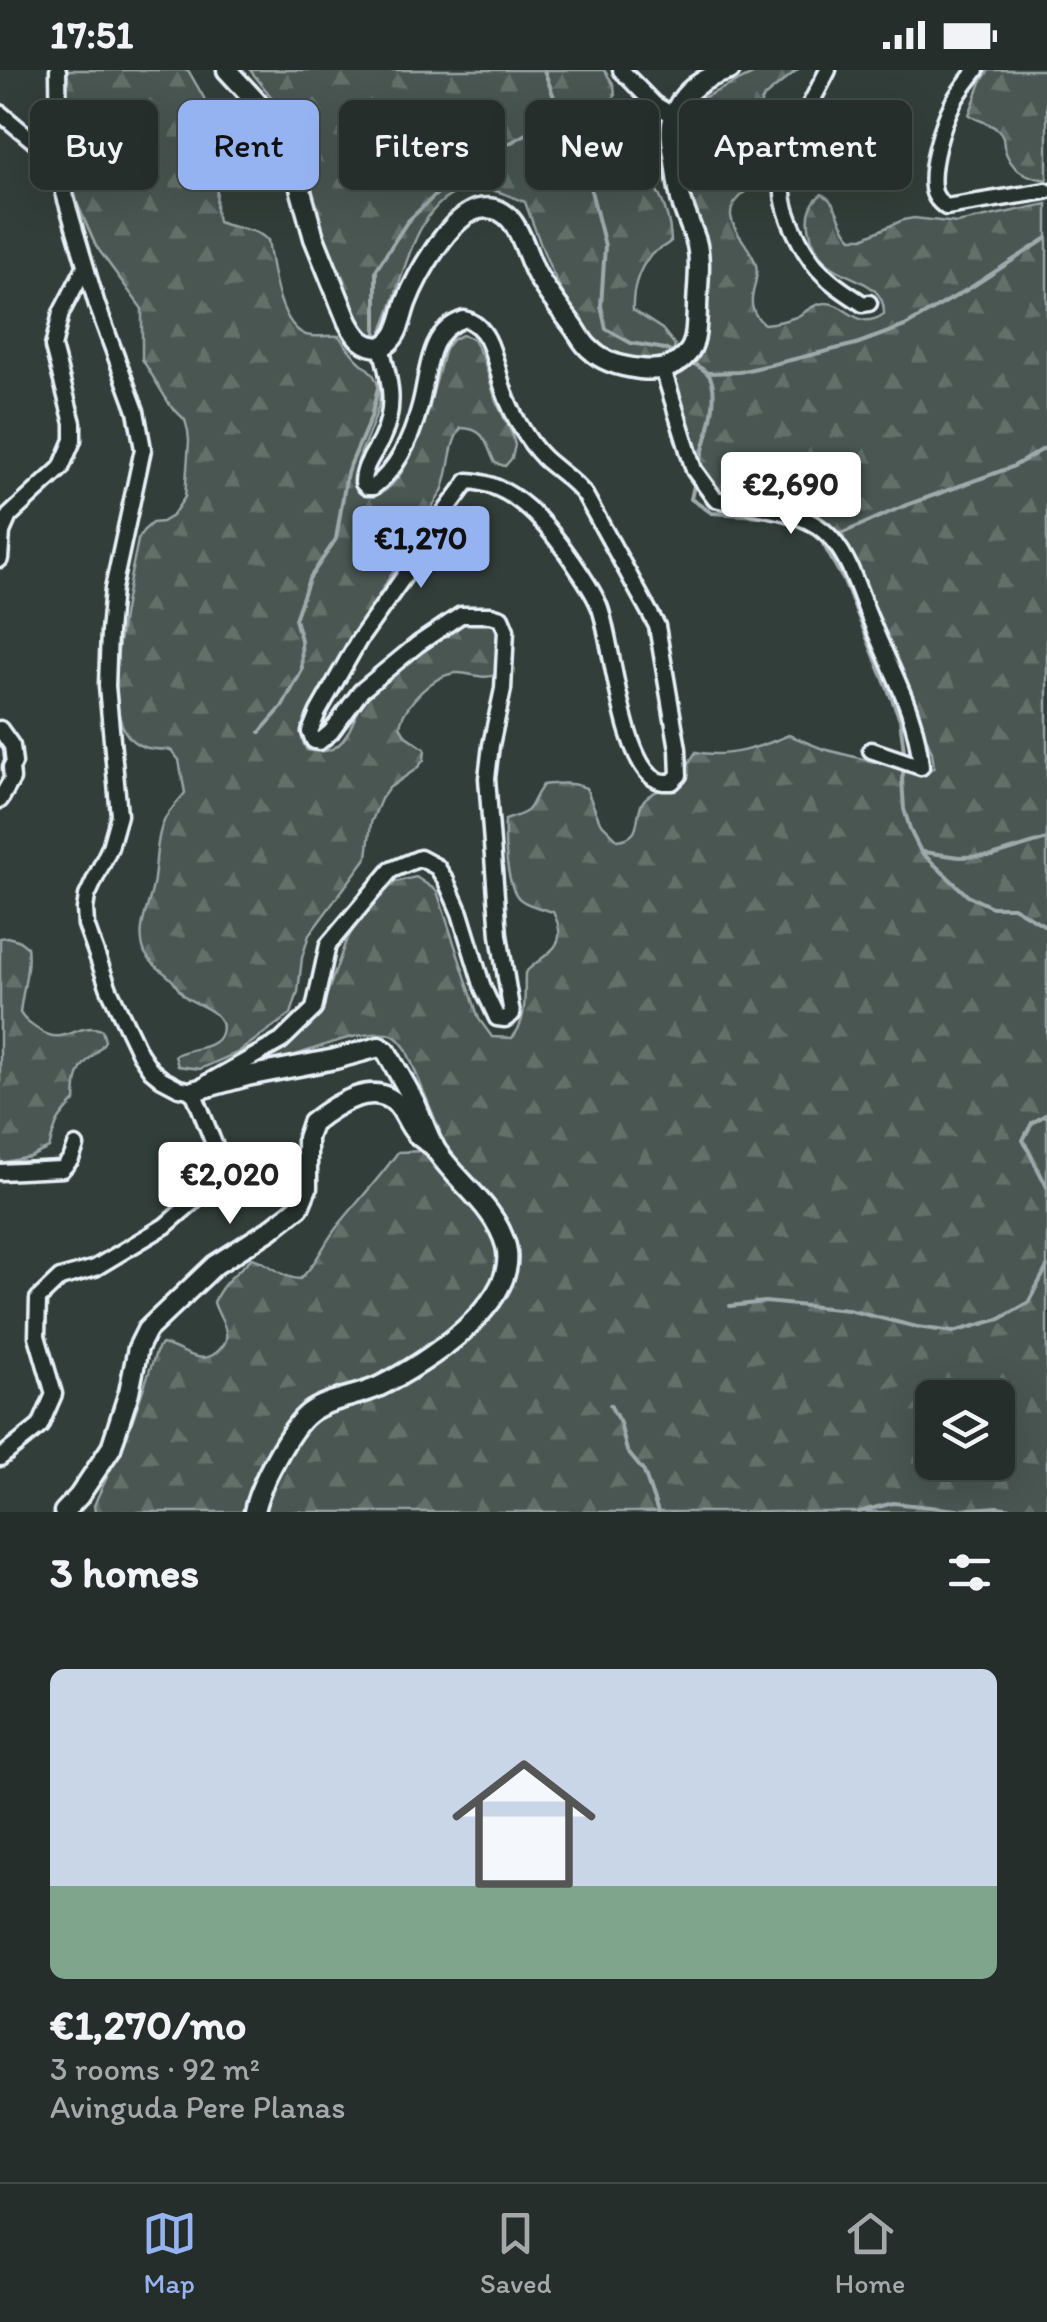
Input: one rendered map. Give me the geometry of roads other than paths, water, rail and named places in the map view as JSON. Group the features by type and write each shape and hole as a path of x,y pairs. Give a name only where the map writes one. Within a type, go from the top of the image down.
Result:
{"street":[{"path":"58,70 59,100"},
{"path":"226,70 265,110 287,140 314,238 348,322 364,344 381,347 394,338 416,281 446,236 465,215 485,208 496,209 512,221 537,276 586,346 632,368 662,369 688,353 696,315 697,244 677,181 674,116 703,80 730,70"},
{"path":"621,70 654,104 674,116"},
{"path":"828,70 795,136 783,202 809,257 823,275 863,304 869,303"},
{"path":"976,70 955,98 945,121 935,160 933,188 938,201 946,208 1046,190"},
{"path":"0,113 30,138"},
{"path":"64,190 97,305 136,411 143,449 112,589 109,632 106,686 119,815 85,909 86,925 109,989 151,1070 179,1088 193,1091 379,1046 386,1051 412,1098 434,1147 489,1212 506,1247 504,1279 480,1315 428,1358 381,1386 321,1406 299,1422 256,1496 254,1512"},
{"path":"0,559 2,532 10,516 61,468 74,440 52,346 62,313 85,268"},
{"path":"193,1091 281,1041 314,1009 328,946 392,870 420,858 436,867 446,881 497,1018 505,1020 512,1014 499,935 487,778 490,746 504,689 506,630 501,618 461,615 361,691 320,742 314,741 310,732 359,640 468,481 499,490 552,531 599,604 628,732 642,763 657,780 672,782 679,774 657,626 585,495 543,457 522,426 504,392 483,331 464,319 444,328 430,357 419,410 401,457 373,487 366,487 364,470 381,440 392,405 391,383 381,347"},
{"path":"662,369 694,470 715,499 804,518 827,533 848,564 901,687 918,739 920,767 871,750"},
{"path":"0,729 12,746 14,763 5,763 12,779 0,800"},
{"path":"0,1458 40,1426 54,1394 36,1336 38,1299 60,1278 96,1268 166,1226 214,1178 220,1160 193,1091"},
{"path":"64,1512 111,1448 138,1348 147,1330 215,1266 298,1207 307,1188 307,1138 312,1123 354,1099 379,1093 398,1106 416,1135 434,1147"},
{"path":"0,1172 62,1169 76,1146"}],"waterway":[{"path":"544,70 580,147 605,246 601,306 606,329 631,343 675,354"},
{"path":"376,339 376,270 407,222 449,182 525,134"},
{"path":"708,373 770,365 856,344 905,326 1047,238"},
{"path":"688,361 708,374 714,393 698,467"},
{"path":"260,732 282,707 302,670 301,640 295,619 309,579 336,539 347,473 371,417 381,375"},
{"path":"836,536 904,506 1012,467 1047,447"},
{"path":"695,481 691,499 712,513 775,517 802,525 822,542 844,581 900,719 905,759"},
{"path":"904,768 904,809 921,852 968,896 992,907 1013,907 1047,927"},
{"path":"924,852 992,856 1047,839"},
{"path":"1047,1114 1032,1123 1023,1140 1047,1187"},
{"path":"730,1306 765,1302 848,1310 953,1332 1000,1319 1028,1303 1047,1267"},
{"path":"610,1405 620,1423 627,1451 644,1472 658,1512"},
{"path":"859,1512 893,1503 957,1510 1047,1510"}]}
